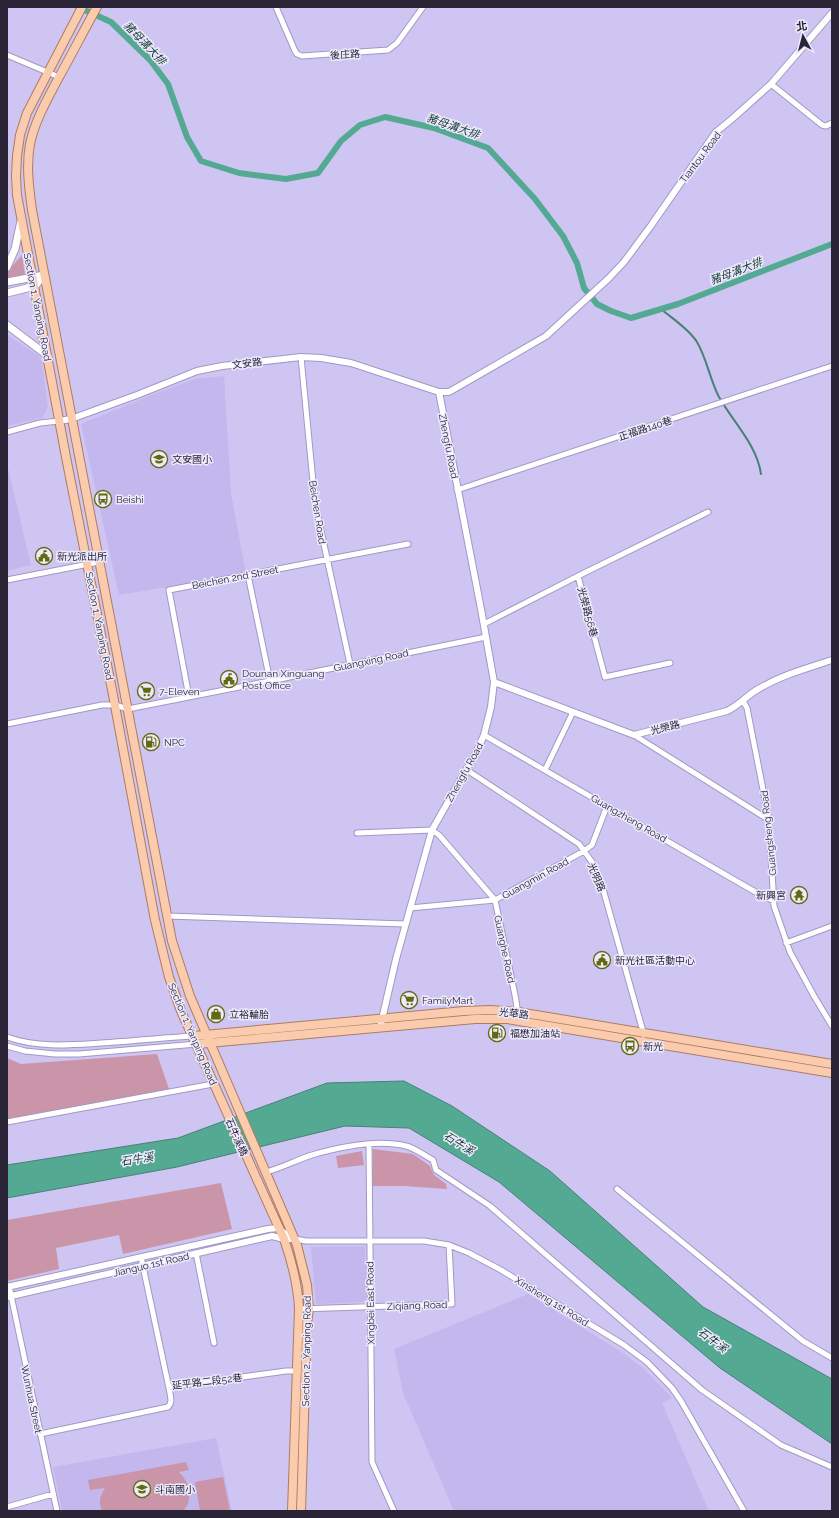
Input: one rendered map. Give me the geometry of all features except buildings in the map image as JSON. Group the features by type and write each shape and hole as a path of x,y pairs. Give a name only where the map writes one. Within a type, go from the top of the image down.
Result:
{"main road":[{"name":"Section 1, Yanping Road","path":"82,7 27,113 18,147 16,176 21,221 35,286 59,421 115,705 143,864 157,932 178,1004 218,1094"},
{"name":"Section 1, Yanping Road","path":"97,7 40,114 29,149 28,186 71,419 172,941 190,996 230,1090"},
{"path":"18,147 29,149"},
{"path":"7,267 15,249 21,221"},
{"path":"7,282 44,275"},
{"path":"7,293 35,286 44,275"},
{"path":"7,325 48,356"},
{"path":"130,788 143,786"},
{"path":"143,864 157,861"},
{"name":"光華路","path":"193,1036 382,1018 491,1010 517,1017 645,1042 832,1064"},
{"name":"光華路","path":"197,1044 475,1019 517,1017 644,1033 832,1073"},
{"name":"石牛溪橋","path":"230,1090 267,1173"},
{"name":"石牛溪橋","path":"218,1094 256,1180"},
{"name":"Section 2, Yanping Road","path":"267,1173 295,1239 307,1286 309,1308 297,1500 292,1511"},
{"name":"Section 2, Yanping Road","path":"256,1180 284,1239 293,1265 299,1291 297,1371 297,1500 301,1511"}],"street":[{"name":"後庄路","path":"276,7 295,51 302,56 388,50 397,43 423,7"},
{"name":"Tiantou Road","path":"439,392 449,392 546,336 594,292 624,262 716,132 770,84 832,13"},
{"path":"7,55 59,77"},
{"path":"770,84 822,125 826,126 832,124"},
{"name":"文安路","path":"59,421 71,419 197,371 222,366 302,357 321,358 351,363 439,392"},
{"name":"Beichen Road","path":"302,357 315,503 350,664"},
{"name":"正福路140巷","path":"457,490 832,366"},
{"name":"Zhengfu Road","path":"380,1028 405,924 432,830 467,770 484,735 491,707 494,682 439,392"},
{"path":"7,432 59,421"},
{"name":"光榮路56巷","path":"670,663 605,677 578,576 708,512"},
{"name":"Beichen 2nd Street","path":"189,697 169,590 408,544"},
{"path":"7,580 99,562"},
{"path":"248,575 270,681"},
{"path":"484,624 578,576"},
{"name":"Guangxing Road","path":"115,705 128,709 486,637"},
{"name":"光榮路","path":"634,735 727,711 736,707 759,688 779,678 832,660"},
{"path":"494,682 634,735 769,820"},
{"name":"Guangsheng Road","path":"743,701 747,708 769,820 774,906 790,952 807,985 832,1026"},
{"path":"7,724 102,705 115,705"},
{"path":"545,770 573,712"},
{"name":"Guangzheng Road","path":"484,735 759,894 774,900"},
{"name":"光明路","path":"467,770 579,844 592,862 603,889 644,1033 645,1042"},
{"name":"Guangmin Road","path":"410,908 494,900 584,851 592,845 607,806"},
{"path":"357,833 432,830"},
{"name":"Guanghe Road","path":"432,830 439,835 494,900 517,1017"},
{"path":"167,916 405,924"},
{"path":"786,943 832,926"},
{"path":"7,1037 20,1042 64,1046 193,1036"},
{"path":"7,1046 25,1051 55,1054 79,1054 197,1044"},
{"path":"7,1122 214,1084"},
{"path":"267,1173 313,1155 356,1145 369,1144 407,1146 433,1160 436,1170 490,1206 702,1390 781,1444 832,1467"},
{"name":"Xingbei East Road","path":"369,1144 372,1462 394,1511"},
{"path":"617,1190 803,1341 832,1358"},
{"name":"Xinsheng 1st Road","path":"278,1228 295,1239 306,1241 424,1241 449,1245 469,1253 501,1270 624,1345 647,1362 672,1388 681,1401 744,1511"},
{"name":"Jianguo 1st Road","path":"8,1287 278,1228"},
{"name":"Jianguo 1st Road","path":"9,1296 272,1236 284,1239 295,1239"},
{"name":"Ziqiang Road","path":"299,1309 452,1304 449,1245"},
{"path":"196,1253 214,1343"},
{"name":"延平路二段52巷","path":"141,1257 169,1387 286,1371 306,1372"},
{"name":"Wunhua Street","path":"8,1287 57,1511"},
{"path":"40,1434 168,1407 171,1403 169,1387"},
{"path":"7,1507 53,1494"}],"shaded area":[{"path":"22,255 25,275 7,279 7,272"},
{"path":"7,335 38,355 42,362 48,407 42,418 7,426"},
{"name":"文安國小","path":"224,376 231,493 246,574 119,595 81,424 195,379"},
{"path":"7,464 31,565 7,571"},
{"path":"157,1054 169,1089 7,1119 7,1058 21,1064"},
{"path":"373,1149 413,1154 430,1166 434,1175 446,1184 447,1189 404,1186 372,1186"},
{"path":"362,1151 364,1165 338,1168 336,1156"},
{"path":"221,1183 232,1229 123,1254 119,1235 56,1248 59,1269 7,1281 7,1220"},
{"path":"365,1246 367,1298 362,1302 316,1304 311,1247"},
{"path":"528,1294 623,1353 643,1368 672,1398 662,1403 709,1511 454,1511 403,1393 394,1349"},
{"name":"斗南國小","path":"216,1438 232,1511 62,1511 53,1467"},
{"path":"186,1462 189,1470 179,1472 188,1485 189,1491 188,1502 183,1511 102,1511 100,1499 105,1488 90,1490 88,1480"},
{"path":"223,1477 230,1510 200,1511 195,1482"}],"water":[{"name":"石牛溪","path":"404,1081 452,1106 550,1171 703,1307 832,1379 832,1444 720,1368 499,1182 409,1128 345,1126 177,1167 7,1198 7,1165 178,1138 327,1083"}],"waterway":[{"name":"豬母溝大排","path":"78,7 111,22 150,60 168,84 187,137 201,161 239,173 286,179 318,173 341,141 360,125 385,117 434,128 488,148 535,199 563,236 577,263 584,288 597,304 631,318 678,304 832,244"},
{"path":"661,309 694,337 703,355 719,397 750,443 759,463 761,474"}],"place":[{"name":"文安國小","path":"159,459"},
{"name":"Beishi","path":"103,499"},
{"name":"新光派出所","path":"44,556"},
{"name":"Dounan Xinguang Post Office","path":"229,679"},
{"name":"7-Eleven","path":"146,691"},
{"name":"NPC","path":"151,742"},
{"name":"新興宮","path":"799,895"},
{"name":"新光社區活動中心","path":"602,960"},
{"name":"FamilyMart","path":"409,1000"},
{"name":"立裕輪胎","path":"216,1014"},
{"name":"福懋加油站","path":"497,1033"},
{"name":"新光","path":"630,1046"},
{"name":"斗南國小","path":"142,1489"}]}
